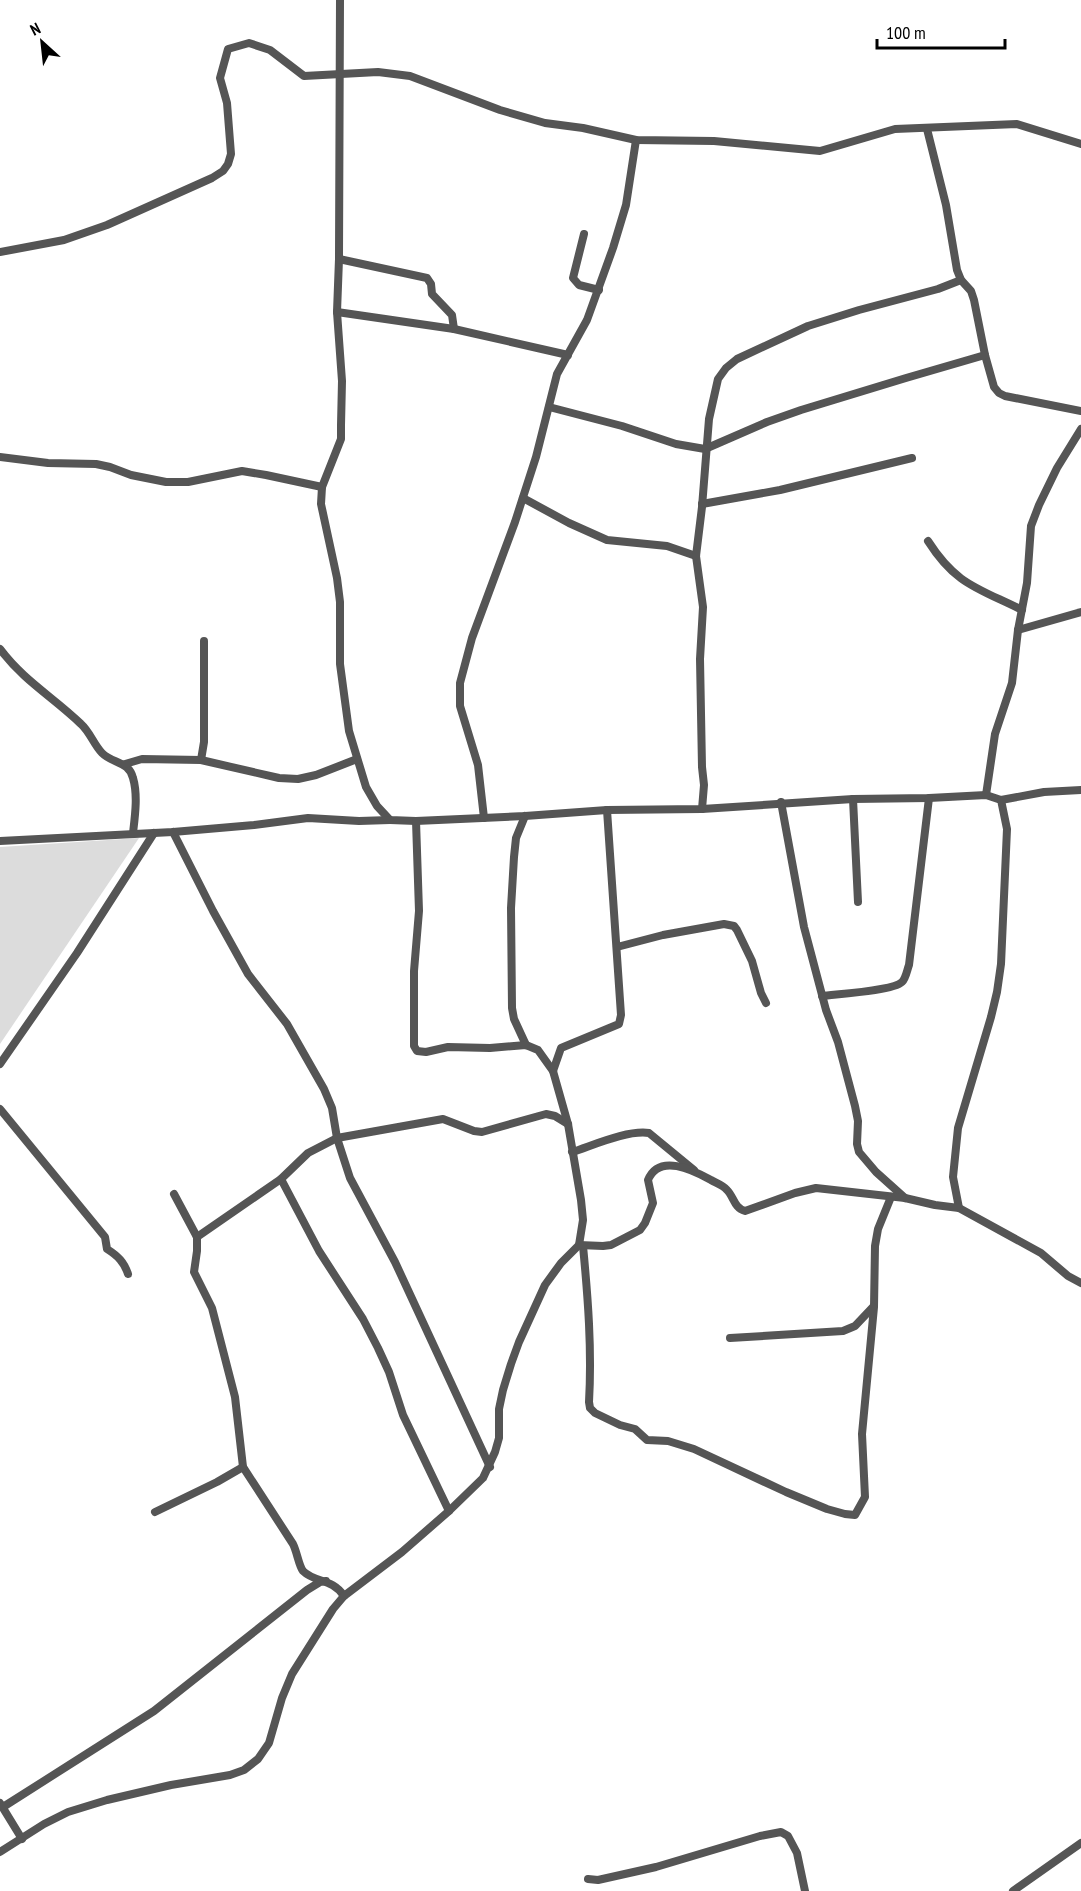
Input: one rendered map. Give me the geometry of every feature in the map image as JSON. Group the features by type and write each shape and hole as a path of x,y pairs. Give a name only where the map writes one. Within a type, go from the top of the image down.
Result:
{"street":[{"path":"340,0 337,312 342,381 341,439 322,488 321,504 340,602 340,664 345,708 366,787 377,806 390,820"},
{"path":"0,252 64,240 107,225 223,171 231,154 227,103 220,78 228,49 249,43 270,50 304,75 378,72 410,76 500,110 553,125 584,128 636,140 714,141 820,151 895,129 1017,124 1081,144"},
{"path":"927,129 946,205 957,270 971,291 974,300 994,387 1005,396 1081,411"},
{"path":"484,818 478,765 460,705 460,683 472,638 536,457 557,374 587,320 626,205 636,140"},
{"path":"584,234 573,278 579,285 598,290"},
{"path":"339,259 427,278 431,284 432,294 452,315 454,329"},
{"path":"702,808 704,784 701,758 700,659 703,607 696,556 705,450 718,379 737,359 808,326 859,310 938,290 962,279"},
{"path":"337,312 454,329 568,355"},
{"path":"549,407 622,426 676,444 705,450 767,422 801,410 985,355"},
{"path":"986,795 995,734 1012,683 1030,558 1031,526 1057,468 1081,429"},
{"path":"0,457 48,463 96,464 131,475 166,482 188,482 242,471 322,488"},
{"path":"702,504 780,490 912,458"},
{"path":"523,498 569,524 607,540 667,546 696,556"},
{"path":"928,541 939,558 965,583 1022,610"},
{"path":"1018,630 1081,612"},
{"path":"201,760 204,742 204,641"},
{"path":"0,649 35,686 82,724 101,752 125,764 134,778 136,812 133,833"},
{"path":"125,764 142,759 201,760 279,778 298,779 316,775 357,759"},
{"path":"0,841 173,832 308,818 416,821 607,810 702,808 853,798 986,795 1001,800 1044,792 1081,790"},
{"path":"853,798 858,902"},
{"path":"822,996 886,988 900,984 904,979 909,965 930,798"},
{"path":"958,1208 953,1177 957,1128 991,1017 1001,964 1006,829 1001,800"},
{"path":"781,802 804,927 855,1106 859,1152 876,1172 905,1198"},
{"path":"553,1071 561,1048 619,1024 621,1015 607,810"},
{"path":"525,816 516,838 511,942 512,1008 526,1045"},
{"path":"416,821 419,911 414,971 414,1046 417,1051 426,1052 448,1047 490,1048 526,1045 538,1050 553,1071 568,1124 583,1220 581,1245 591,1350 589,1402 590,1408 595,1413 620,1425 635,1429 647,1440 668,1441 694,1449 827,1509 855,1515 865,1497 862,1434 874,1307 874,1246 891,1197"},
{"path":"173,832 248,974 287,1024 324,1089 332,1108 337,1138 350,1178 395,1262 490,1467"},
{"path":"0,1064 77,953 153,833"},
{"path":"617,947 714,925 734,926 752,961 757,983 766,1003"},
{"path":"0,1109 105,1237 107,1249 125,1265 128,1274"},
{"path":"197,1237 281,1179 308,1152 337,1138 443,1119 482,1132 546,1114 555,1116 568,1124"},
{"path":"572,1152 627,1135 649,1133 694,1170 724,1187 738,1208 745,1211 816,1188 905,1198 958,1208 1041,1253 1068,1276 1081,1283"},
{"path":"0,1852 44,1824 78,1809 171,1785 230,1775 244,1770 258,1759 269,1743 282,1698 292,1674 316,1634 344,1596 402,1552 449,1511 483,1478 490,1467 498,1438 503,1390 519,1342 544,1285 561,1263 581,1245 611,1245 640,1230 653,1203 648,1180 654,1170 671,1165 694,1170"},
{"path":"281,1179 319,1251 368,1329 389,1372 403,1415 449,1511"},
{"path":"174,1194 197,1237 194,1275 212,1308 235,1397 243,1467 293,1544 302,1570 336,1586 344,1596"},
{"path":"730,1338 843,1331 855,1326 874,1307"},
{"path":"155,1512 218,1482 243,1467"},
{"path":"22,1839 1,1805 154,1711 307,1590 326,1581"},
{"path":"588,1879 598,1880 656,1867 781,1832 788,1836 797,1853 803,1891"},
{"path":"1013,1891 1081,1843"}],"shaded area":[{"path":"139,838 0,1044 0,847"}]}
